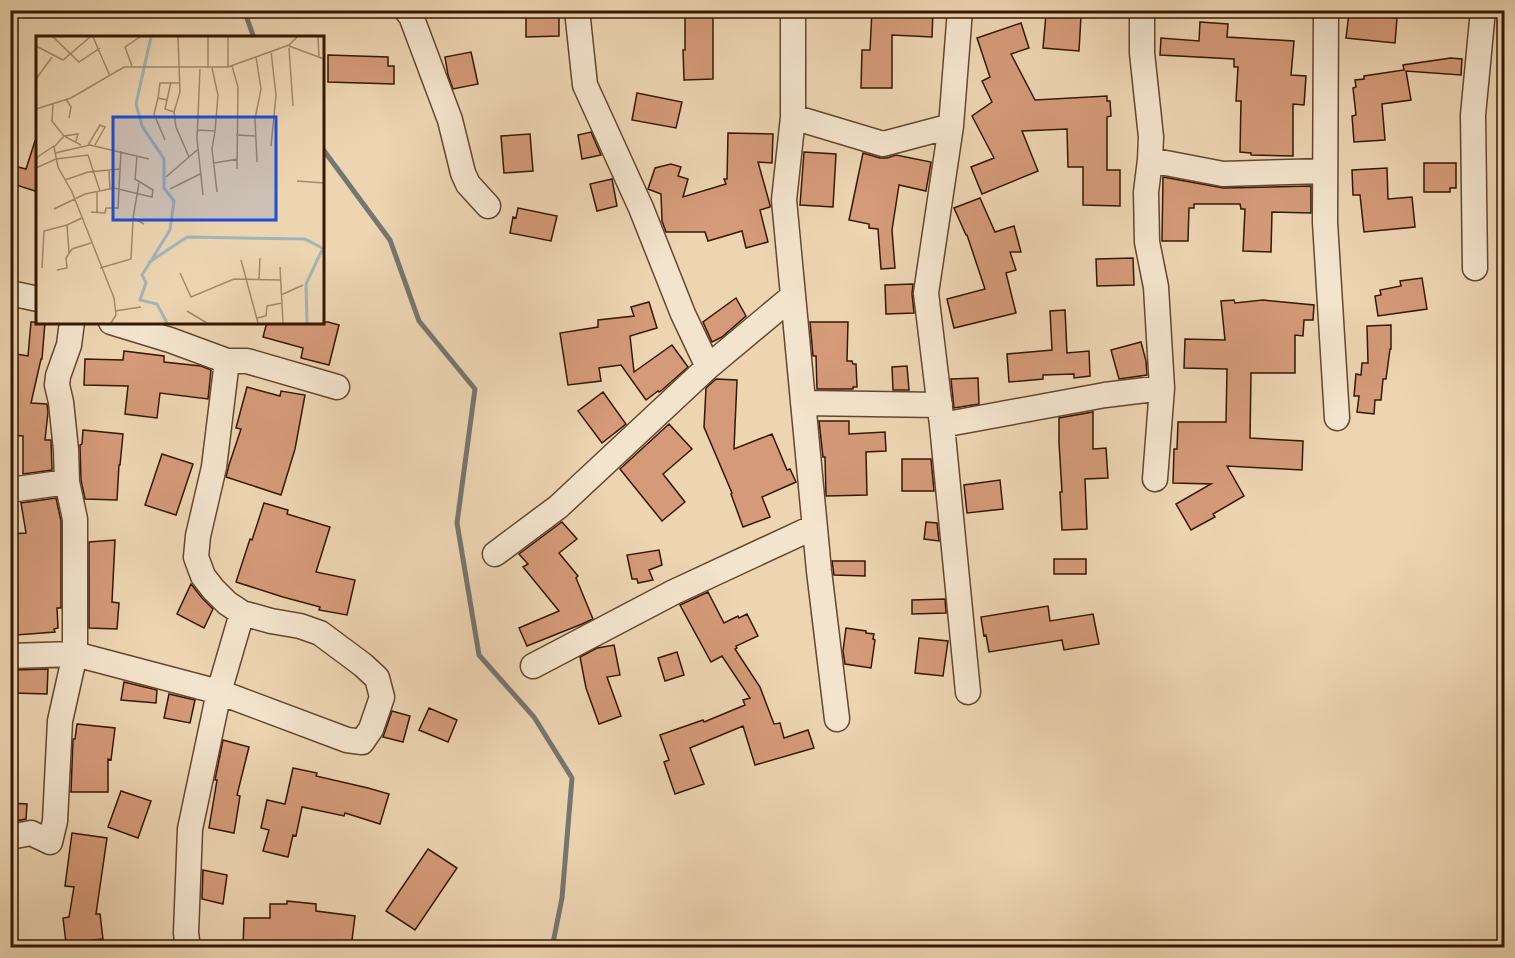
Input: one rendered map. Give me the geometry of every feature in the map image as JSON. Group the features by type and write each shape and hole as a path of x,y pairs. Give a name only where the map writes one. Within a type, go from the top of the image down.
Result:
{"street":[{"path":"406,10 411,16 450,120 463,173 468,184 488,206"},
{"path":"577,10 585,85 641,208 683,314 708,367"},
{"path":"793,10 793,117 784,200 814,527 837,719"},
{"path":"960,10 951,126 927,293 968,692"},
{"path":"1142,10 1142,53 1151,137 1146,192 1147,242 1156,287 1162,388 1155,479"},
{"path":"1326,10 1324,222 1337,418"},
{"path":"1475,268 1473,115 1484,10"},
{"path":"793,117 883,144 951,126"},
{"path":"1150,160 1223,174 1324,171"},
{"path":"10,293 36,299"},
{"path":"495,554 558,507 708,367 792,296"},
{"path":"10,837 31,833 51,842 55,821 60,722 75,654 75,519 67,482 62,402 57,385 69,345 72,324"},
{"path":"118,324 227,361 247,361 337,387"},
{"path":"10,656 75,654 219,692 347,740 362,742 371,729 382,697 377,678 363,664 320,633 300,626 242,613 227,603 202,576 196,557 198,536 214,467 227,361"},
{"path":"803,404 941,415 1162,388"},
{"path":"10,490 67,482"},
{"path":"533,666 674,592 814,527"},
{"path":"188,948 186,933 190,829 219,692 242,613"}],"building":[{"path":"526,10 559,10 559,36 526,37"},
{"path":"872,10 933,10 932,37 892,35 892,88 861,88 862,50 870,50"},
{"path":"1349,13 1397,18 1395,43 1346,38"},
{"path":"685,14 713,14 713,79 684,80"},
{"path":"1046,14 1081,16 1079,51 1043,48"},
{"path":"1200,22 1228,24 1227,37 1294,41 1291,75 1306,76 1304,105 1293,104 1293,156 1251,155 1251,153 1240,152 1241,101 1236,101 1238,67 1234,67 1234,59 1160,55 1161,38 1199,41"},
{"path":"1021,23 1029,48 1011,54 1035,100 1107,96 1107,101 1110,101 1111,116 1107,117 1107,170 1120,170 1120,206 1083,205 1083,167 1068,167 1067,129 1022,131 1038,171 982,194 971,167 994,158 972,116 992,102 982,81 990,77 977,38"},
{"path":"471,52 478,84 453,89 445,57"},
{"path":"328,55 388,57 388,66 394,66 394,84 328,82"},
{"path":"1451,58 1462,59 1461,75 1406,71 1411,100 1382,104 1385,140 1354,142 1352,116 1356,115 1353,88 1356,87 1355,80 1364,79 1364,76 1404,70 1403,65"},
{"path":"637,93 682,102 676,128 632,120"},
{"path":"591,132 601,155 582,159 578,135"},
{"path":"728,133 773,134 772,163 758,162 770,205 760,210 768,242 746,248 742,231 708,241 705,232 666,232 662,221 661,194 648,189 655,168 671,164 681,167 678,176 688,179 683,197 726,184 724,179 727,179"},
{"path":"530,134 533,171 504,173 501,136"},
{"path":"36,141 36,191 10,183 10,165 26,169"},
{"path":"804,152 836,154 833,207 800,205"},
{"path":"863,153 880,158 896,155 931,162 926,191 899,185 892,230 895,268 881,269 878,229 869,228 869,224 849,220"},
{"path":"1424,163 1456,163 1456,188 1450,188 1450,192 1424,192"},
{"path":"1387,168 1388,199 1412,197 1415,227 1364,232 1360,195 1353,195 1352,170"},
{"path":"1163,177 1223,188 1311,186 1311,213 1272,212 1271,252 1243,251 1245,209 1241,209 1240,204 1194,204 1194,208 1189,208 1188,241 1162,241"},
{"path":"612,179 617,206 597,211 590,184"},
{"path":"980,198 995,232 1014,226 1021,252 1010,252 1016,270 1006,273 1016,313 954,328 947,299 985,289 967,235 954,208"},
{"path":"518,208 557,216 551,241 510,233 513,217 516,218"},
{"path":"1133,258 1134,285 1097,286 1096,259"},
{"path":"1422,278 1427,309 1378,316 1375,296 1381,295 1380,290 1401,286 1400,281"},
{"path":"913,284 914,313 886,314 885,285"},
{"path":"736,298 746,316 722,337 712,342 703,322"},
{"path":"1234,300 1235,303 1263,300 1314,305 1313,320 1304,320 1303,336 1295,335 1295,373 1251,373 1250,438 1303,441 1302,470 1227,466 1244,496 1213,514 1215,517 1191,530 1176,504 1211,484 1173,483 1178,422 1226,422 1227,369 1184,368 1185,339 1225,340 1221,301"},
{"path":"649,302 657,328 630,336 634,372 672,345 688,367 662,390 646,400 621,365 599,368 601,381 568,385 560,333 598,327 598,320 634,316 631,307"},
{"path":"1065,310 1067,353 1089,351 1090,376 1074,378 1074,374 1043,375 1043,379 1009,382 1007,354 1052,350 1050,311"},
{"path":"31,322 45,324 42,359 31,403 47,404 45,440 51,440 52,470 23,474 23,436 10,435 10,353 28,356"},
{"path":"328,322 339,325 329,365 301,358 303,348 263,337 266,324 324,324"},
{"path":"810,322 848,322 847,361 856,364 857,387 817,389 816,356 813,356"},
{"path":"1391,325 1391,349 1386,379 1383,379 1381,400 1375,400 1374,414 1357,412 1359,396 1354,396 1356,374 1361,375 1362,363 1368,363 1367,326"},
{"path":"1141,342 1147,375 1119,379 1111,350"},
{"path":"124,351 164,356 164,362 201,366 211,370 208,399 160,393 157,418 125,414 128,386 84,385 85,359 123,360"},
{"path":"907,366 909,390 893,390 892,367"},
{"path":"978,378 979,404 954,408 951,379"},
{"path":"716,379 737,380 734,449 772,434 787,470 790,469 796,482 762,497 770,517 743,527 732,493 704,427 706,388"},
{"path":"247,387 280,396 281,391 305,395 295,449 281,495 226,477 241,429 236,428"},
{"path":"603,392 626,424 602,443 578,411"},
{"path":"1093,412 1093,449 1106,448 1108,478 1085,479 1087,529 1062,530 1059,418"},
{"path":"819,421 849,421 849,434 885,432 886,451 866,452 867,495 826,496 825,457 823,457"},
{"path":"669,424 692,449 663,474 685,502 662,521 620,469"},
{"path":"83,430 123,434 117,500 85,499 81,480 80,445"},
{"path":"162,454 193,464 176,515 145,505"},
{"path":"902,459 931,459 934,491 902,491"},
{"path":"1000,480 1003,509 967,513 964,485"},
{"path":"56,498 61,521 61,608 57,608 58,628 54,629 55,632 10,634 10,534 26,533 21,503"},
{"path":"264,503 288,510 287,514 330,527 316,572 355,580 347,615 319,610 320,607 236,582"},
{"path":"562,522 577,539 559,553 578,576 576,578 593,619 527,646 519,628 559,611 523,567 528,564 519,554"},
{"path":"926,522 937,523 939,541 924,539"},
{"path":"115,540 112,602 119,603 117,629 89,628 89,542"},
{"path":"659,550 662,565 649,570 653,580 638,583 637,579 632,579 627,555"},
{"path":"1054,559 1086,559 1086,574 1054,574"},
{"path":"832,561 865,561 865,576 834,575"},
{"path":"191,584 213,609 204,628 177,614"},
{"path":"708,592 724,623 747,614 758,636 736,646 735,649 760,687 774,724 780,723 784,738 808,730 814,748 755,765 743,726 690,748 704,784 675,794 664,762 669,760 660,735 703,720 704,722 745,705 743,700 750,698 722,656 711,662 680,605"},
{"path":"945,599 946,613 912,614 912,600"},
{"path":"1048,606 1050,621 1093,614 1099,644 1064,650 1062,640 989,652 981,617"},
{"path":"846,628 874,634 871,668 845,664 843,651"},
{"path":"919,638 948,641 943,676 915,673"},
{"path":"614,645 620,675 607,677 621,716 599,724 586,688 580,657 597,648"},
{"path":"677,652 684,675 665,681 658,658"},
{"path":"48,669 47,694 14,693 15,670"},
{"path":"124,682 157,690 156,703 121,700"},
{"path":"169,694 195,700 190,723 164,718"},
{"path":"429,708 457,720 448,742 419,730"},
{"path":"392,711 410,716 403,742 383,737"},
{"path":"77,724 115,728 111,760 108,759 108,792 71,792 73,739 75,739"},
{"path":"223,740 249,747 237,795 240,796 234,833 209,828"},
{"path":"293,768 389,794 380,824 345,813 344,816 302,807 296,836 293,835 288,857 263,851 269,830 261,828 267,800 285,804"},
{"path":"121,791 151,801 138,838 108,827"},
{"path":"10,803 27,804 26,819 10,822"},
{"path":"72,833 107,838 96,914 100,914 103,939 66,943 63,918 69,917 74,887 65,886"},
{"path":"428,849 457,868 415,930 386,911"},
{"path":"203,870 227,875 223,904 202,899"},
{"path":"287,901 316,904 316,911 355,916 351,948 312,945 312,948 243,948 244,918 270,918 270,904 287,904"}],"waterway":[{"path":"244,10 253,36"},
{"path":"324,151 390,240 419,321 475,389 457,523 479,655 534,717 572,778 562,898 552,948"}]}
